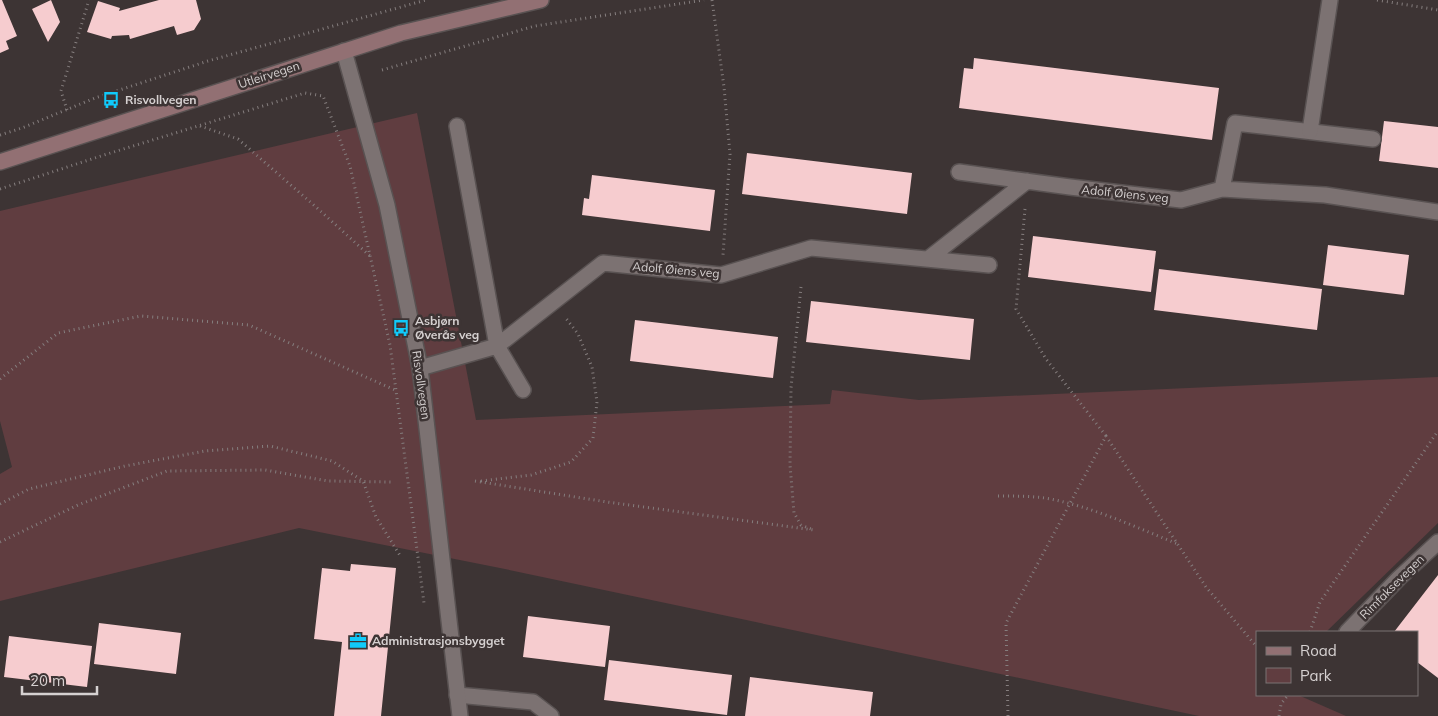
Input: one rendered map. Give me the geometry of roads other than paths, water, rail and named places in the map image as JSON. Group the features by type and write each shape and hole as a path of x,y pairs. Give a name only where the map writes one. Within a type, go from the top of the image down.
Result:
{"main road":[{"name":"Utleirvegen","path":"0,162 401,33 541,0"}],"street":[{"path":"1310,131 1330,0"},
{"name":"Risvollvegen","path":"344,51 387,205 420,368 460,716"},
{"path":"1222,189 1235,123 1373,139"},
{"path":"457,126 496,346 523,390"},
{"name":"Adolf Øiens veg","path":"959,172 1070,188 1181,200 1222,189 1325,195 1438,212"},
{"path":"928,259 1028,181"},
{"name":"Adolf Øiens veg","path":"420,368 496,346 603,263 721,276 811,248 989,265"},
{"name":"Rimfaksevegen","path":"1347,631 1399,578 1438,542"},
{"path":"457,695 533,702 551,716"}],"place":[{"name":"Risvollvegen","path":"111,100"},
{"name":"Asbjørn Øverås veg","path":"401,328"},
{"name":"Administrasjonsbygget","path":"358,641"}]}
